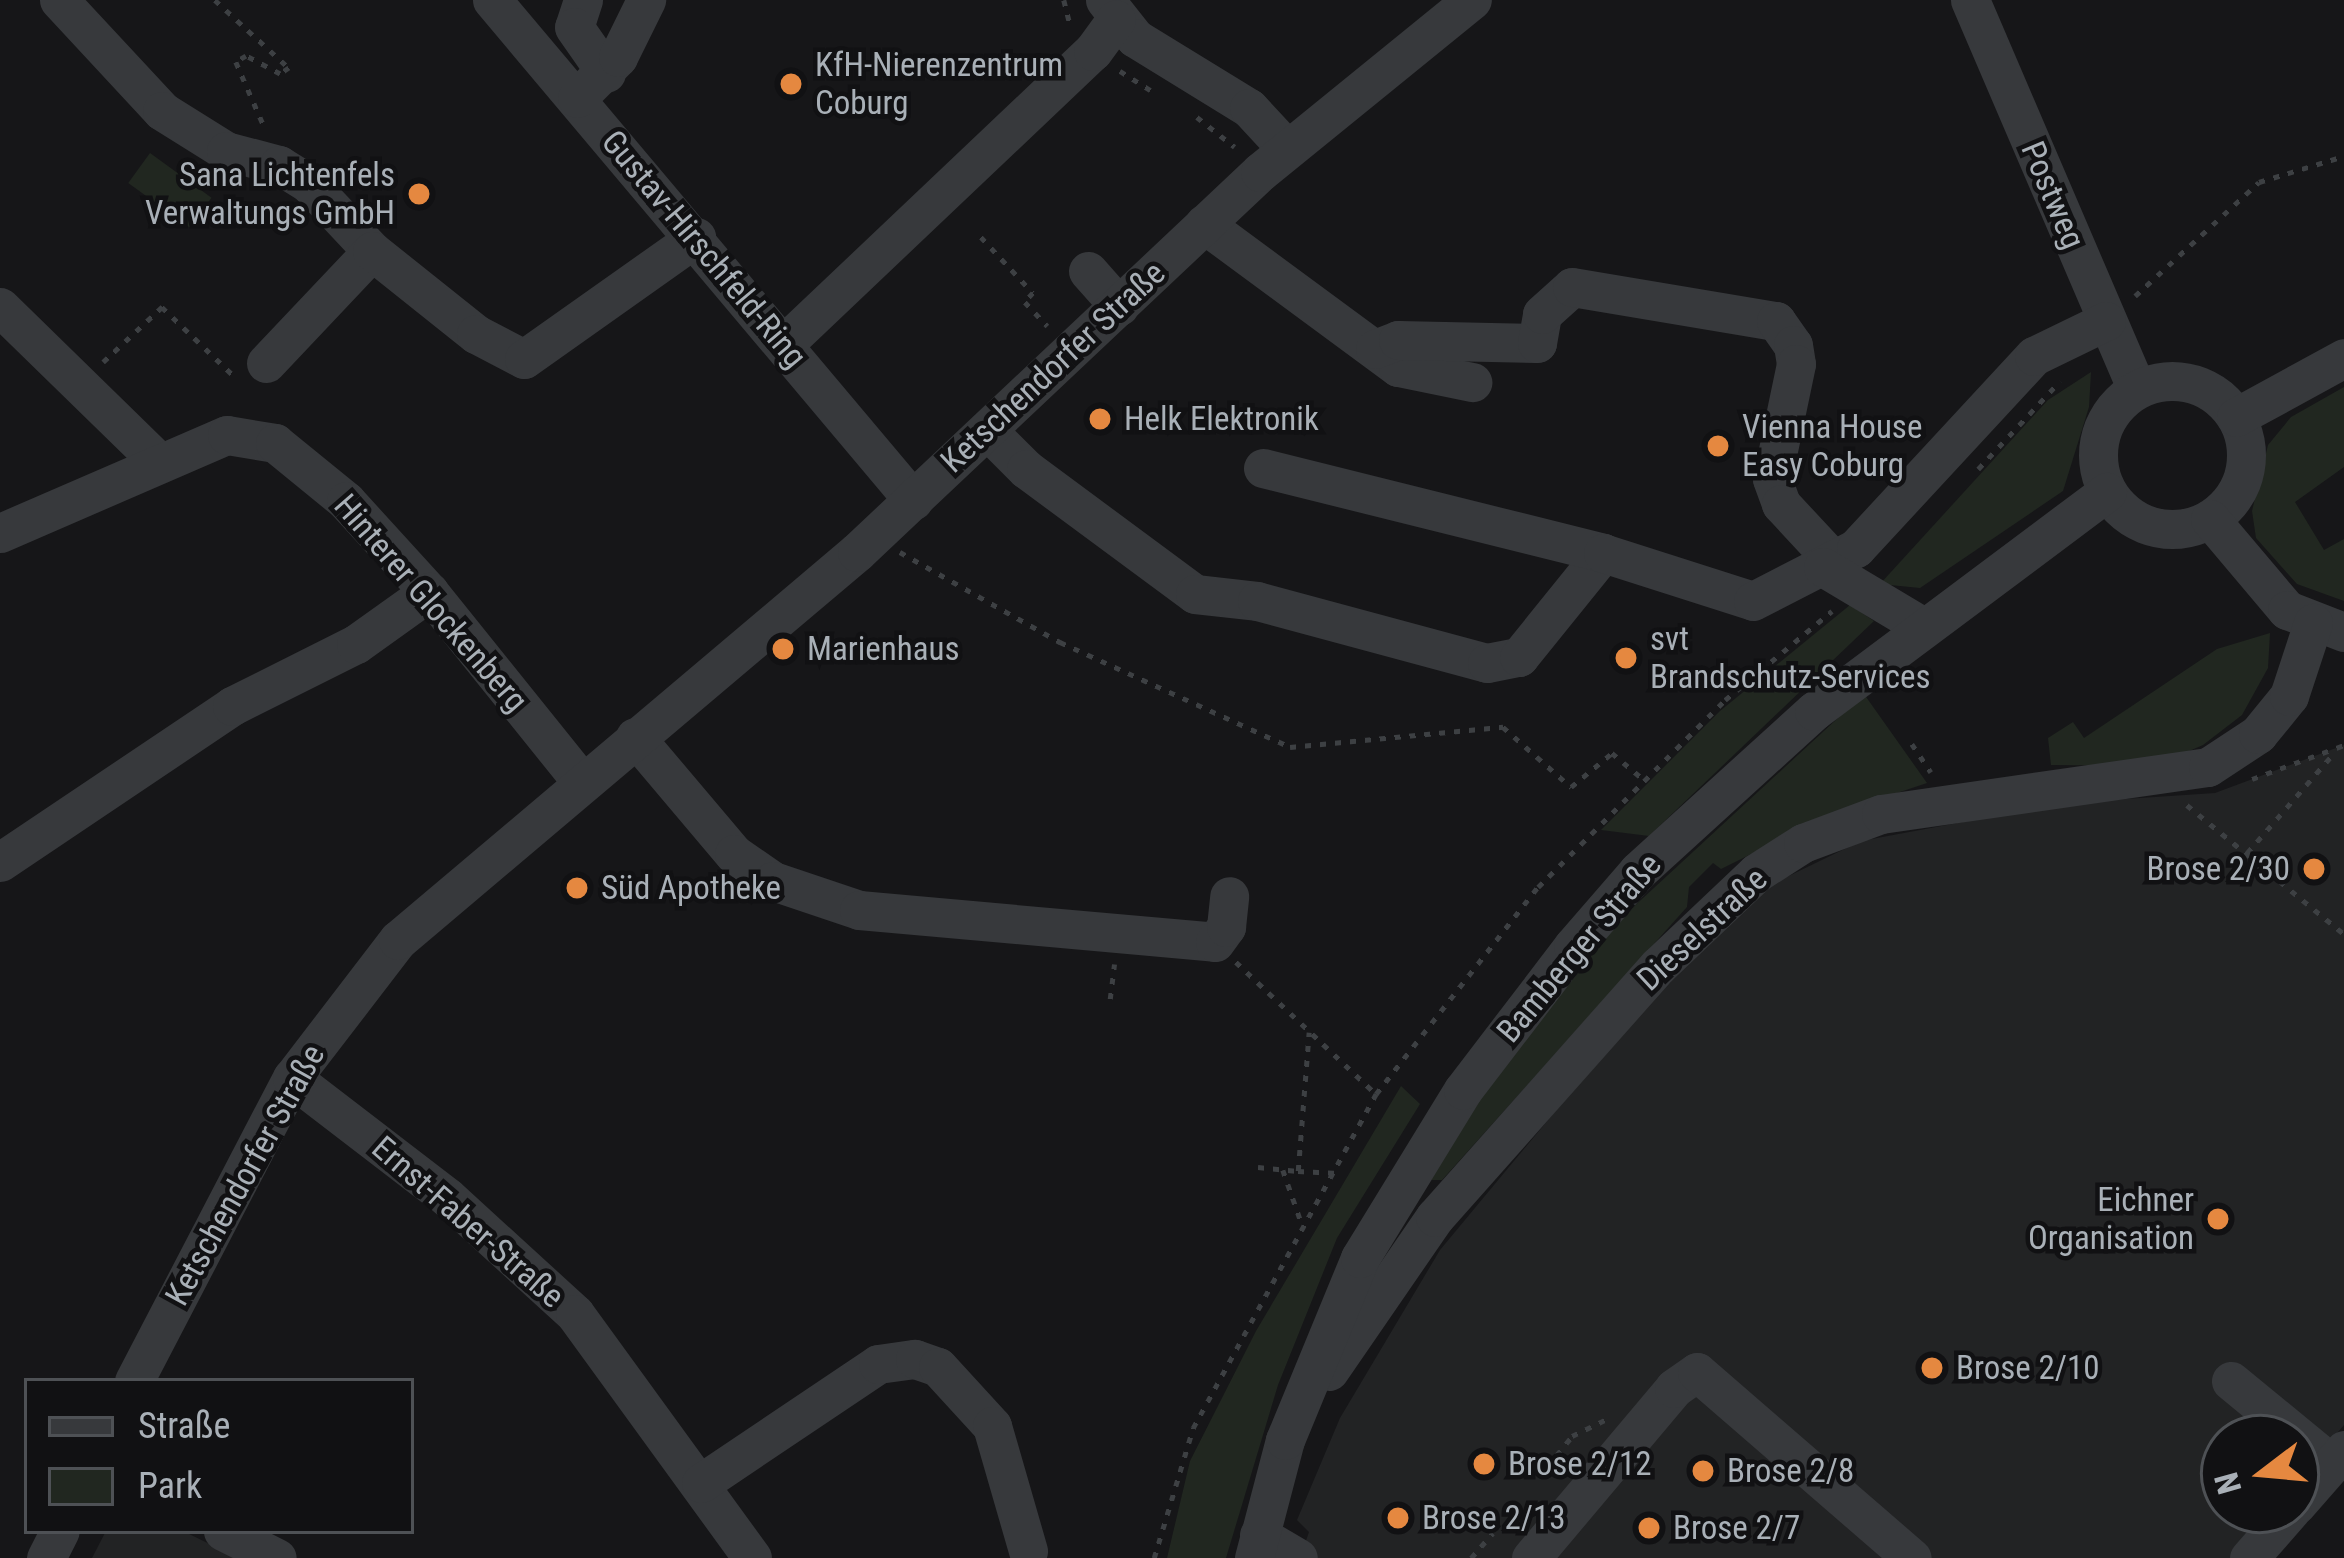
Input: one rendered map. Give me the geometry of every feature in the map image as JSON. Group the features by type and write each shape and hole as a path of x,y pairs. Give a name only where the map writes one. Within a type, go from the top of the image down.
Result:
{"street":[{"path":"59,0 162,111 226,151 279,165 309,184 372,251 476,334 524,359 696,236"},
{"name":"Gustav-Hirschfeld-Ring","path":"493,0 592,86 696,236 913,500"},
{"path":"583,0 574,27 592,86"},
{"path":"592,86 645,0"},
{"name":"Ketschendorfer Straße","path":"136,1378 292,1078 398,940 878,533 1287,148 1472,0"},
{"name":"Postweg","path":"1970,0 2123,316 2137,389"},
{"path":"785,343 1093,52 1110,9 1249,108 1287,148"},
{"path":"1204,224 1398,367 1472,382"},
{"path":"266,363 372,251"},
{"path":"1088,272 1119,305"},
{"path":"1375,349 1398,340 1537,343 1542,314 1572,287 1776,321 1796,364 1772,479 1781,504 1828,564 1922,626"},
{"path":"0,307 158,461"},
{"path":"1263,468 1603,554 1753,601 1828,564 1887,520 2034,356 2123,316"},
{"path":"2236,417 2344,358"},
{"path":"2192,383 2236,417 2244,473 2210,520 2153,527 2107,492 2098,464 2101,434 2137,389 2192,383"},
{"path":"987,430 1026,469 1195,594 1257,601 1487,663 1519,657 1603,554"},
{"name":"Hinterer Glockenberg","path":"0,533 82,503 158,461 226,435 275,443 346,501 429,592 581,781"},
{"name":"Bamberger Straße","path":"1256,1546 1285,1440 1360,1258 1430,1139 1518,1015 1638,871 1814,711 2107,492"},
{"name":"Dieselstraße","path":"1285,1440 1436,1217 1712,910 1804,843 1881,814 2208,766 2258,734 2289,696 2328,627 2287,610 2210,520"},
{"path":"0,862 232,706 356,644 429,592"},
{"path":"635,737 734,854 817,898 859,910 1215,942 1226,927 1229,896"},
{"name":"Ernst-Faber-Straße","path":"292,1078 525,1262 575,1314 752,1558"},
{"path":"701,1483 878,1364 916,1359 938,1366 992,1426 1028,1551"},
{"path":"1531,1558 1674,1388 1697,1372 1912,1558"},
{"path":"2231,1382 2338,1457"},
{"path":"229,1534 277,1558"},
{"path":"2249,1558 2270,1534"},
{"path":"1256,1546 1298,1558"}],"path":[{"path":"215,0 289,68 280,74 245,56 236,62 279,165"},
{"path":"2123,316 2135,295 2259,182 2344,156"},
{"path":"981,237 1033,293 1025,302 1070,353"},
{"path":"82,383 162,307 244,385 266,363"},
{"path":"878,533 973,598 1290,746 1504,727 1571,787 1612,753 1642,778"},
{"path":"1912,744 1931,772"},
{"path":"2247,853 2338,748"},
{"path":"2173,794 2344,934"},
{"path":"2302,900 2308,890"},
{"path":"1215,942 1376,1094"},
{"path":"1298,1171 1310,1032"},
{"path":"1258,1167 1338,1173"},
{"path":"1283,1170 1304,1230"},
{"path":"1547,1467 1572,1436 1600,1418 1621,1425"},
{"path":"1474,1557 1493,1533"}],"shaded area":[{"path":"2344,745 2344,1425 2320,1454 2320,1414 2200,1414 2200,1534 2251,1534 2230,1558 1300,1558 1309,1532 1297,1520 1340,1418 1440,1250 1686,954 1764,888 1861,841 2065,803 2215,793"},
{"path":"104,1534 189,1534 238,1558 92,1558"}],"green space":[{"path":"150,153 211,198 190,228 128,183"},
{"path":"2091,372 2089,407 2063,491 1920,588 1880,584 2048,400"},
{"path":"2344,387 2344,467 2295,502 2324,550 2344,539 2344,601 2297,584 2256,538 2252,511 2268,445 2291,417"},
{"path":"1850,605 1874,621 1649,836 1601,830 1720,711"},
{"path":"2270,633 2268,668 2242,715 2203,745 2155,766 2051,765 2048,738 2073,722 2084,738 2217,649"},
{"path":"1864,694 1927,783 1828,816 1721,869 1713,863 1689,887 1687,907 1442,1180 1432,1180 1430,1167 1590,947"},
{"path":"1401,1086 1420,1104 1337,1238 1278,1385 1226,1558 1167,1558 1190,1461 1256,1331"}],"place":[{"name":"KfH-Nierenzentrum Coburg","path":"791,84"},
{"name":"Sana Lichtenfels Verwaltungs GmbH","path":"419,194"},
{"name":"Helk Elektronik","path":"1100,419"},
{"name":"Vienna House Easy Coburg","path":"1718,446"},
{"name":"Marienhaus","path":"783,649"},
{"name":"svt Brandschutz-Services","path":"1626,658"},
{"name":"Brose 2/30","path":"2314,869"},
{"name":"Süd Apotheke","path":"577,888"},
{"name":"Eichner Organisation","path":"2218,1219"},
{"name":"Brose 2/10","path":"1932,1368"},
{"name":"Brose 2/12","path":"1484,1464"},
{"name":"Brose 2/8","path":"1703,1471"},
{"name":"Brose 2/13","path":"1398,1518"},
{"name":"Brose 2/7","path":"1649,1528"}]}
